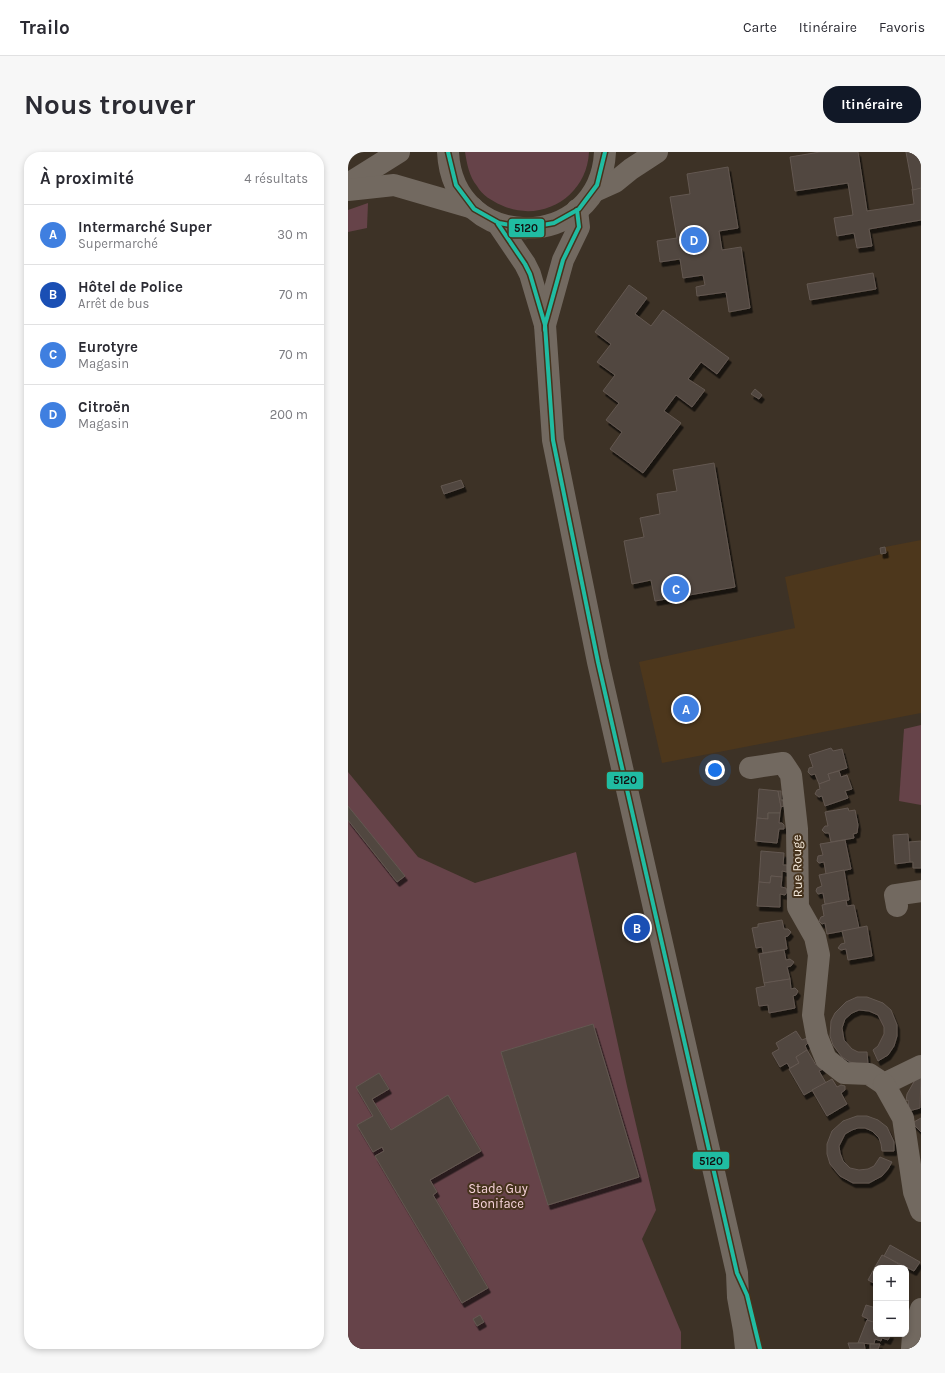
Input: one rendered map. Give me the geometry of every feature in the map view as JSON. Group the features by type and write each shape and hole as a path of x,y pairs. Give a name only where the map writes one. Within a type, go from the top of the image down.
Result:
{"street":[{"path":"348,184 399,152"},
{"path":"448,152 449,166 458,189 473,208 498,224 519,229 540,228 560,222 577,210 595,191 615,182 631,169 657,152"},
{"path":"595,191 604,165 605,152"},
{"path":"348,190 394,185 473,208"},
{"path":"545,324 563,260 579,227 577,210"},
{"path":"498,224 530,274 545,324 553,440 598,662 737,1273 738,1297 746,1349"},
{"name":"Rue Rouge","path":"750,768 783,763 791,775 797,829 798,907 815,937 819,954 813,1015 817,1037 826,1059 844,1073 869,1074 884,1084"},
{"path":"897,906 896,894 921,891"},
{"path":"921,1066 884,1084 903,1118 914,1148 914,1192 921,1211"},
{"path":"737,1273 747,1294 760,1349"},
{"path":"912,1349 913,1335 921,1309"}],"shaded area":[{"path":"921,540 921,713 662,763 639,662 795,628 785,577 886,553 885,547"}],"green space":[{"path":"465,152 589,152 586,168 580,182 571,194 546,208 531,211 516,210 501,205 484,195 470,174"},
{"path":"368,203 367,228 348,232 348,210"},
{"path":"921,725 921,805 899,801 904,729"},
{"name":"Stade Guy Boniface","path":"348,772 418,857 475,883 576,852 627,1086 656,1210 642,1239 681,1332 681,1349 348,1349"}],"building":[{"path":"820,152 858,152 867,211 914,204 912,189 921,188 921,220 869,229 872,246 857,248 854,233 837,236 834,218 853,215 848,183 795,191 790,157"},
{"path":"906,152 921,152 921,188 913,190"},
{"path":"728,167 738,228 719,231 722,250 741,247 750,308 729,312 726,292 697,296 696,287 705,285 703,275 683,278 680,259 660,262 657,241 677,238 670,197 690,194 687,174"},
{"path":"873,273 876,289 810,300 807,284"},
{"path":"629,285 647,298 635,314 651,326 663,310 729,358 717,374 701,362 688,379 705,390 692,407 676,395 664,411 681,423 643,473 610,449 622,432 606,420 619,403 603,391 615,375 597,362 611,344 595,332"},
{"path":"755,389 762,395 759,399 751,394"},
{"path":"714,463 735,587 655,601 651,580 632,584 624,541 644,537 640,518 660,514 657,494 677,491 673,470"},
{"path":"461,480 464,487 444,494 441,486"},
{"path":"885,547 886,553 881,554 880,548"},
{"path":"831,748 833,751 842,749 847,768 828,774 830,780 819,784 815,774 811,775 808,772 809,768 813,767 809,755"},
{"path":"839,771 841,777 847,775 852,789 845,791 848,798 825,806 822,796 819,797 815,794 817,790 820,789 819,784 830,780 828,774"},
{"path":"759,789 778,791 781,807 780,813 768,813 768,819 757,818"},
{"path":"778,791 781,791 781,800 783,800 784,806 781,807"},
{"path":"348,806 405,876 397,882 348,820"},
{"path":"848,808 849,811 855,810 858,825 857,833 853,834 854,838 831,842 829,833 825,833 822,830 825,826 828,826 825,812"},
{"path":"768,813 780,813 779,823 784,825 784,829 779,829 777,843 755,841 757,818 768,819"},
{"path":"908,834 910,862 895,864 893,835"},
{"path":"845,840 851,869 826,874 824,862 819,863 817,861 818,856 823,855 820,844"},
{"path":"921,841 921,868 913,868 913,862 910,862 909,842"},
{"path":"761,851 784,853 783,865 787,865 787,872 782,871 782,877 771,876 770,883 759,882"},
{"path":"844,870 849,900 825,904 823,893 818,894 816,891 817,888 822,886 819,875"},
{"path":"771,876 782,877 781,887 786,888 787,892 785,895 780,894 780,907 757,906 759,882 770,883"},
{"path":"846,900 847,906 854,905 859,928 827,934 825,923 822,924 819,921 821,917 824,916 822,905"},
{"path":"782,920 784,929 788,929 791,932 785,937 787,949 763,953 762,947 756,948 752,928 758,927 758,924"},
{"path":"867,926 872,956 848,960 846,949 841,950 838,948 841,944 845,943 842,931"},
{"path":"784,950 786,960 790,959 794,962 791,966 787,967 790,979 764,983 759,954"},
{"path":"790,979 791,989 795,988 798,991 796,995 793,996 795,1008 769,1013 768,1005 759,1006 756,988 765,986 764,983"},
{"path":"857,997 867,997 883,1003 891,1010 897,1025 897,1036 894,1046 888,1055 878,1061 873,1050 878,1046 884,1034 884,1027 878,1015 869,1011 859,1010 852,1013 845,1019 842,1028 844,1040 852,1049 858,1052 867,1052 868,1064 850,1062 842,1057 833,1045 830,1036 831,1021 835,1013 846,1002"},
{"path":"593,1024 639,1177 548,1205 501,1052"},
{"path":"796,1031 802,1040 807,1038 808,1043 805,1046 807,1050 796,1057 799,1063 790,1068 787,1063 780,1067 772,1053 779,1049 776,1043"},
{"path":"807,1050 816,1065 819,1063 823,1069 819,1071 826,1083 804,1095 789,1069 799,1063 796,1057"},
{"path":"379,1073 389,1089 372,1099 391,1130 448,1095 481,1151 430,1180 437,1192 433,1195 488,1288 462,1303 375,1156 384,1151 382,1147 373,1152 357,1125 373,1116 356,1087"},
{"path":"921,1075 920,1108 909,1111 908,1100 906,1101 907,1094 915,1080"},
{"path":"832,1079 837,1087 841,1085 845,1086 845,1090 841,1093 847,1104 827,1116 812,1090"},
{"path":"857,1116 867,1116 878,1120 887,1127 894,1142 894,1151 882,1151 879,1138 872,1131 865,1128 858,1128 845,1134 839,1146 840,1153 843,1161 850,1168 859,1170 868,1169 874,1166 880,1157 892,1162 882,1176 869,1183 853,1183 840,1176 830,1164 827,1154 827,1144 832,1131 843,1121"},
{"path":"921,1118 921,1132 912,1123"},
{"path":"890,1245 920,1262 914,1271 909,1268 909,1265 902,1265 884,1256"},
{"path":"882,1255 900,1265 876,1265"},
{"path":"873,1271 873,1282 868,1280"},
{"path":"866,1305 873,1307 873,1322 862,1316"},
{"path":"480,1315 484,1322 477,1326 473,1319"},
{"path":"867,1320 873,1322 873,1337 890,1337 888,1340 882,1338 881,1341 875,1339 874,1344 858,1343"},
{"path":"848,1343 864,1343 865,1349 850,1349"},
{"path":"870,1344 880,1344 878,1349 870,1349"}],"transit line":[{"name":"5120","path":"448,152 456,185 474,209 499,223 526,228 554,223 579,209 597,185 605,152"},
{"name":"5120","path":"577,210 579,227 563,260 545,325 553,440 598,662 737,1273 747,1295 760,1349"},
{"name":"5120","path":"498,224 530,274 545,325 545,330"}],"place":[{"name":"Citroën","path":"694,240"},
{"name":"Eurotyre","path":"676,589"},
{"name":"Intermarché Super","path":"686,709"},
{"name":"Hôtel de Police","path":"637,928"}]}
